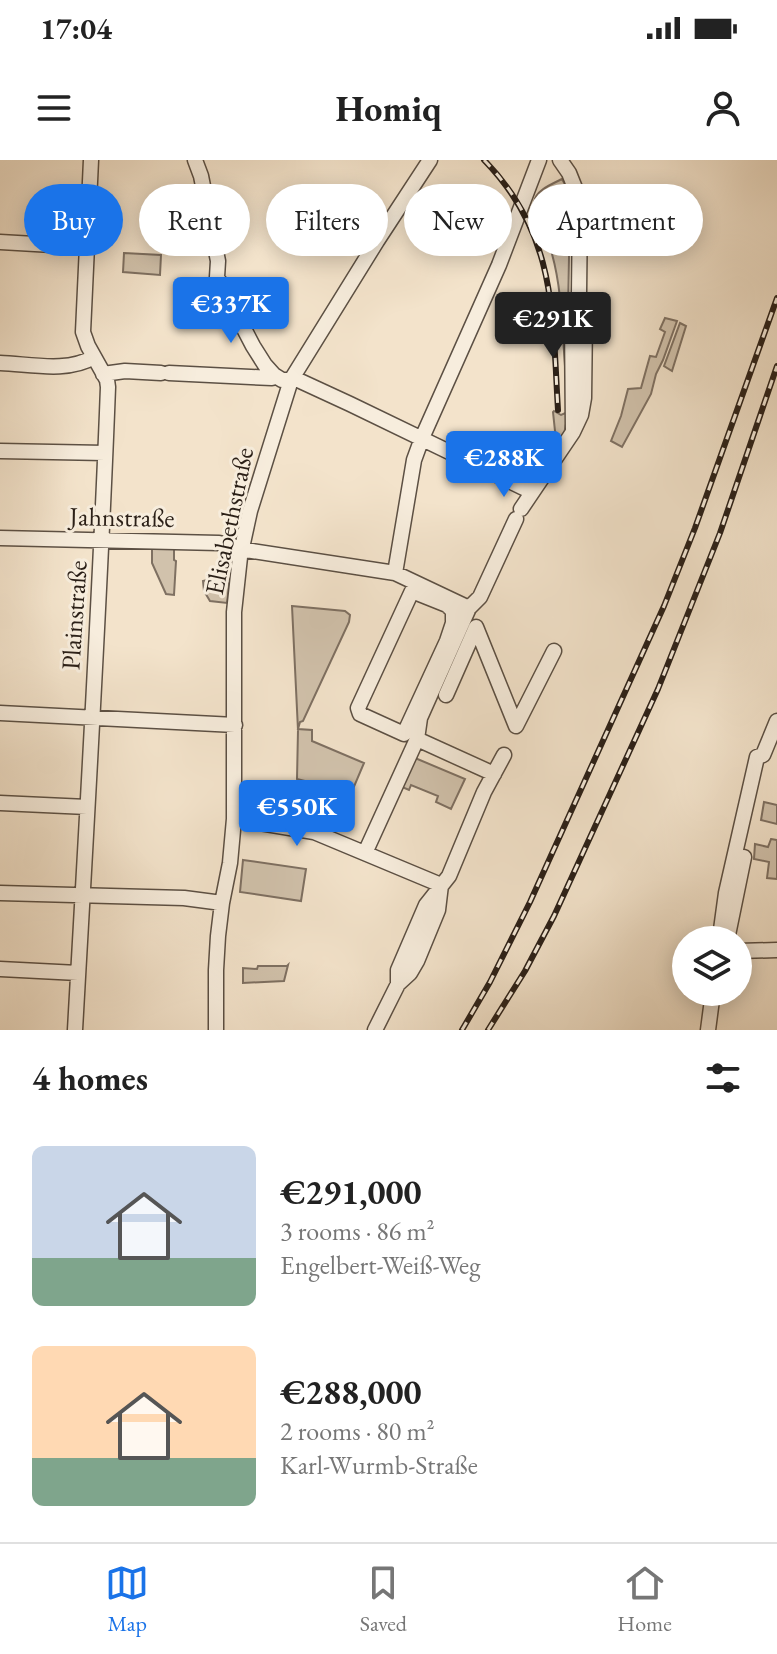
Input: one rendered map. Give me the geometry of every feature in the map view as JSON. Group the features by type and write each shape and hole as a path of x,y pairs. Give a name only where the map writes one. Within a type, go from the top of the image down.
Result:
{"street":[{"name":"Plainstraße","path":"90,184 91,160"},
{"path":"195,160 218,261 217,277 265,365 282,380 298,380 532,492"},
{"name":"Elisabethstraße","path":"216,1030 216,970 234,819 234,612 242,548 260,476 291,380 430,160"},
{"path":"395,573 414,460 422,438 499,265 537,166 564,165 580,207 579,294 572,320 573,432 518,514 480,597 469,608 410,737"},
{"path":"0,242 24,243"},
{"name":"Plainstraße","path":"75,1030 103,540 108,387 83,332 87,256"},
{"path":"0,363 72,366 94,357"},
{"path":"103,374 125,371 272,378"},
{"path":"0,451 105,453"},
{"name":"Jahnstraße","path":"0,538 219,543 395,573 469,608"},
{"path":"365,853 410,737 447,641 453,623 453,611 447,605 412,591 358,708 360,714 410,737 494,774"},
{"path":"446,695 476,627 516,726 554,651"},
{"path":"0,713 235,725"},
{"path":"725,926 766,760 763,755 777,721"},
{"path":"375,1030 398,984 417,961 438,910 441,885 449,876 484,792 504,755"},
{"path":"0,803 87,807"},
{"path":"234,819 314,832 441,885"},
{"path":"0,893 184,898 222,903"},
{"path":"752,951 777,950"},
{"path":"0,969 78,973"},
{"path":"708,1030 711,1006"}],"shaded area":[{"path":"124,253 161,256 160,275 123,272"},
{"path":"552,256 569,256 565,366 561,309"},
{"path":"665,318 677,321 651,394 622,447 611,441 628,389 641,388 650,356 656,357 665,332 660,329"},
{"path":"680,323 686,326 672,371 664,366"},
{"path":"554,411 561,415 568,412 564,435 559,441 555,431"},
{"path":"152,548 174,549 174,595 166,594 152,563"},
{"path":"207,575 230,578 227,603 210,601 204,591 203,581 207,580"},
{"path":"292,606 345,611 350,615 298,729 312,730 312,741 364,763 353,789 339,783 336,789 297,779 298,730"},
{"path":"415,758 465,779 451,809 436,802 438,796 411,785 409,790 402,787"},
{"path":"764,802 777,805 777,824 761,820"},
{"path":"771,839 777,840 777,879 767,878 769,862 754,859 755,844 768,847"},
{"path":"243,860 306,869 301,901 240,892"},
{"path":"288,965 284,981 243,983 243,968"}],"railway":[{"path":"484,160 508,188 526,217 538,246 551,308 558,410"},
{"path":"462,1030 530,902 664,606 777,298"},
{"path":"488,1030 525,971 554,916 658,689 720,533 777,366"}]}
